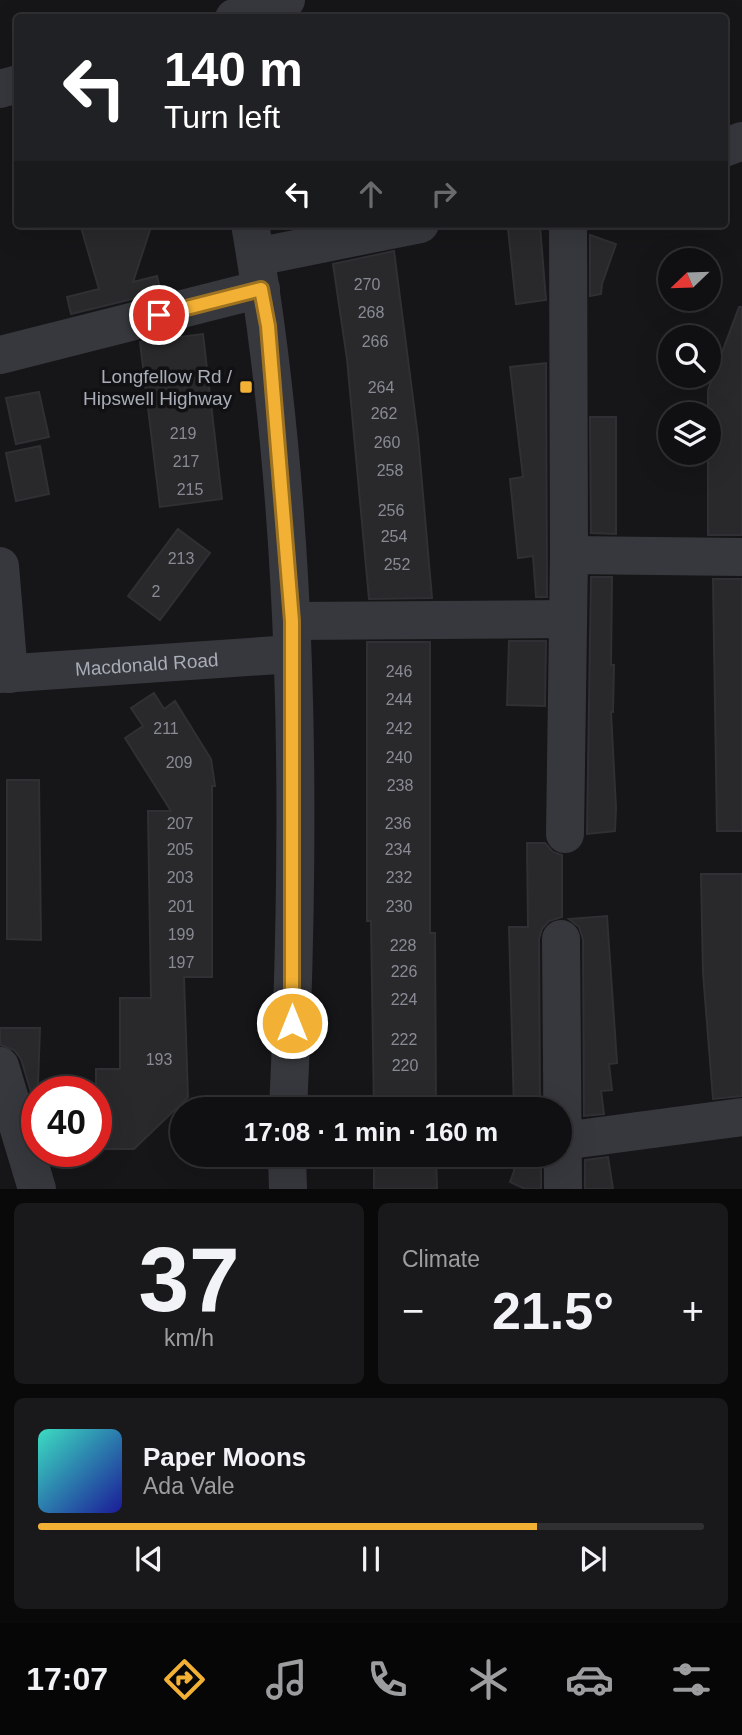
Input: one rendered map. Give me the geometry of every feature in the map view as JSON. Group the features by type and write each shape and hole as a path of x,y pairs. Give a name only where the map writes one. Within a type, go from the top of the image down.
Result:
{"street":[{"path":"246,14 286,0"},
{"path":"0,355 256,257 400,228"},
{"path":"565,834 569,555 568,228"},
{"path":"256,257 268,326 292,638 292,1023 289,1097"},
{"path":"569,555 742,558"},
{"path":"0,566 4,674"},
{"name":"Macdonald Road","path":"4,674 292,638 568,619"},
{"path":"561,939 563,1097"},
{"path":"0,1066 37,1189"},
{"path":"572,1140 742,1117"},
{"path":"287,1167 288,1189"},
{"path":"563,1167 563,1189"}],"building":[{"path":"81,228 151,228 133,282 157,276 161,292 71,314 67,297 99,289"},
{"path":"540,228 546,300 516,304 508,229"},
{"path":"590,235 616,244 601,294 590,296"},
{"path":"394,251 418,437 432,598 369,599 347,359 333,264"},
{"path":"739,307 742,307 742,535 708,535 708,465 721,465 721,402 708,402 708,390 721,388 721,355"},
{"path":"171,334 171,338 203,334 222,499 160,507 140,342"},
{"path":"546,363 547,597 536,597 533,556 518,558 510,479 523,477 510,367"},
{"path":"39,392 49,437 16,444 6,398"},
{"path":"590,417 616,417 616,534 591,533"},
{"path":"40,446 49,494 16,501 6,453"},
{"path":"178,529 210,553 160,620 128,596"},
{"path":"591,577 612,577 611,665 614,665 611,712 616,808 615,831 587,834"},
{"path":"713,579 742,579 742,831 717,831"},
{"path":"509,641 546,641 545,706 507,705"},
{"path":"367,642 430,642 430,933 435,933 436,1097 374,1097 371,921 367,921"},
{"path":"154,693 164,709 175,701 211,759 215,786 212,786 212,977 184,977 188,1097 170,1097 170,1114 134,1149 112,1149 112,1076 96,1076 96,1069 120,1069 120,998 151,998 148,811 171,811 125,738 143,726 131,708"},
{"path":"7,780 39,780 41,940 7,939"},
{"path":"527,843 545,843 553,852 562,855 562,917 549,921 542,929 539,939 540,1097 514,1097 509,927 528,927"},
{"path":"701,874 742,874 742,1096 713,1099 703,973"},
{"path":"607,916 617,1063 609,1064 612,1090 601,1091 604,1114 584,1116 583,939 579,927 569,919"},
{"path":"0,1028 40,1028 38,1076 26,1076 21,1059 14,1050 0,1045"},
{"path":"608,1157 613,1189 585,1189 585,1160"},
{"path":"374,1167 436,1167 437,1189 374,1189"},
{"path":"514,1167 541,1167 541,1189 525,1189 510,1182"}],"place":[{"name":"Longfellow Rd / Hipswell Highway","path":"246,387"}],"route":[{"path":"159,315 261,289 268,326 292,621 292,1023"}]}
